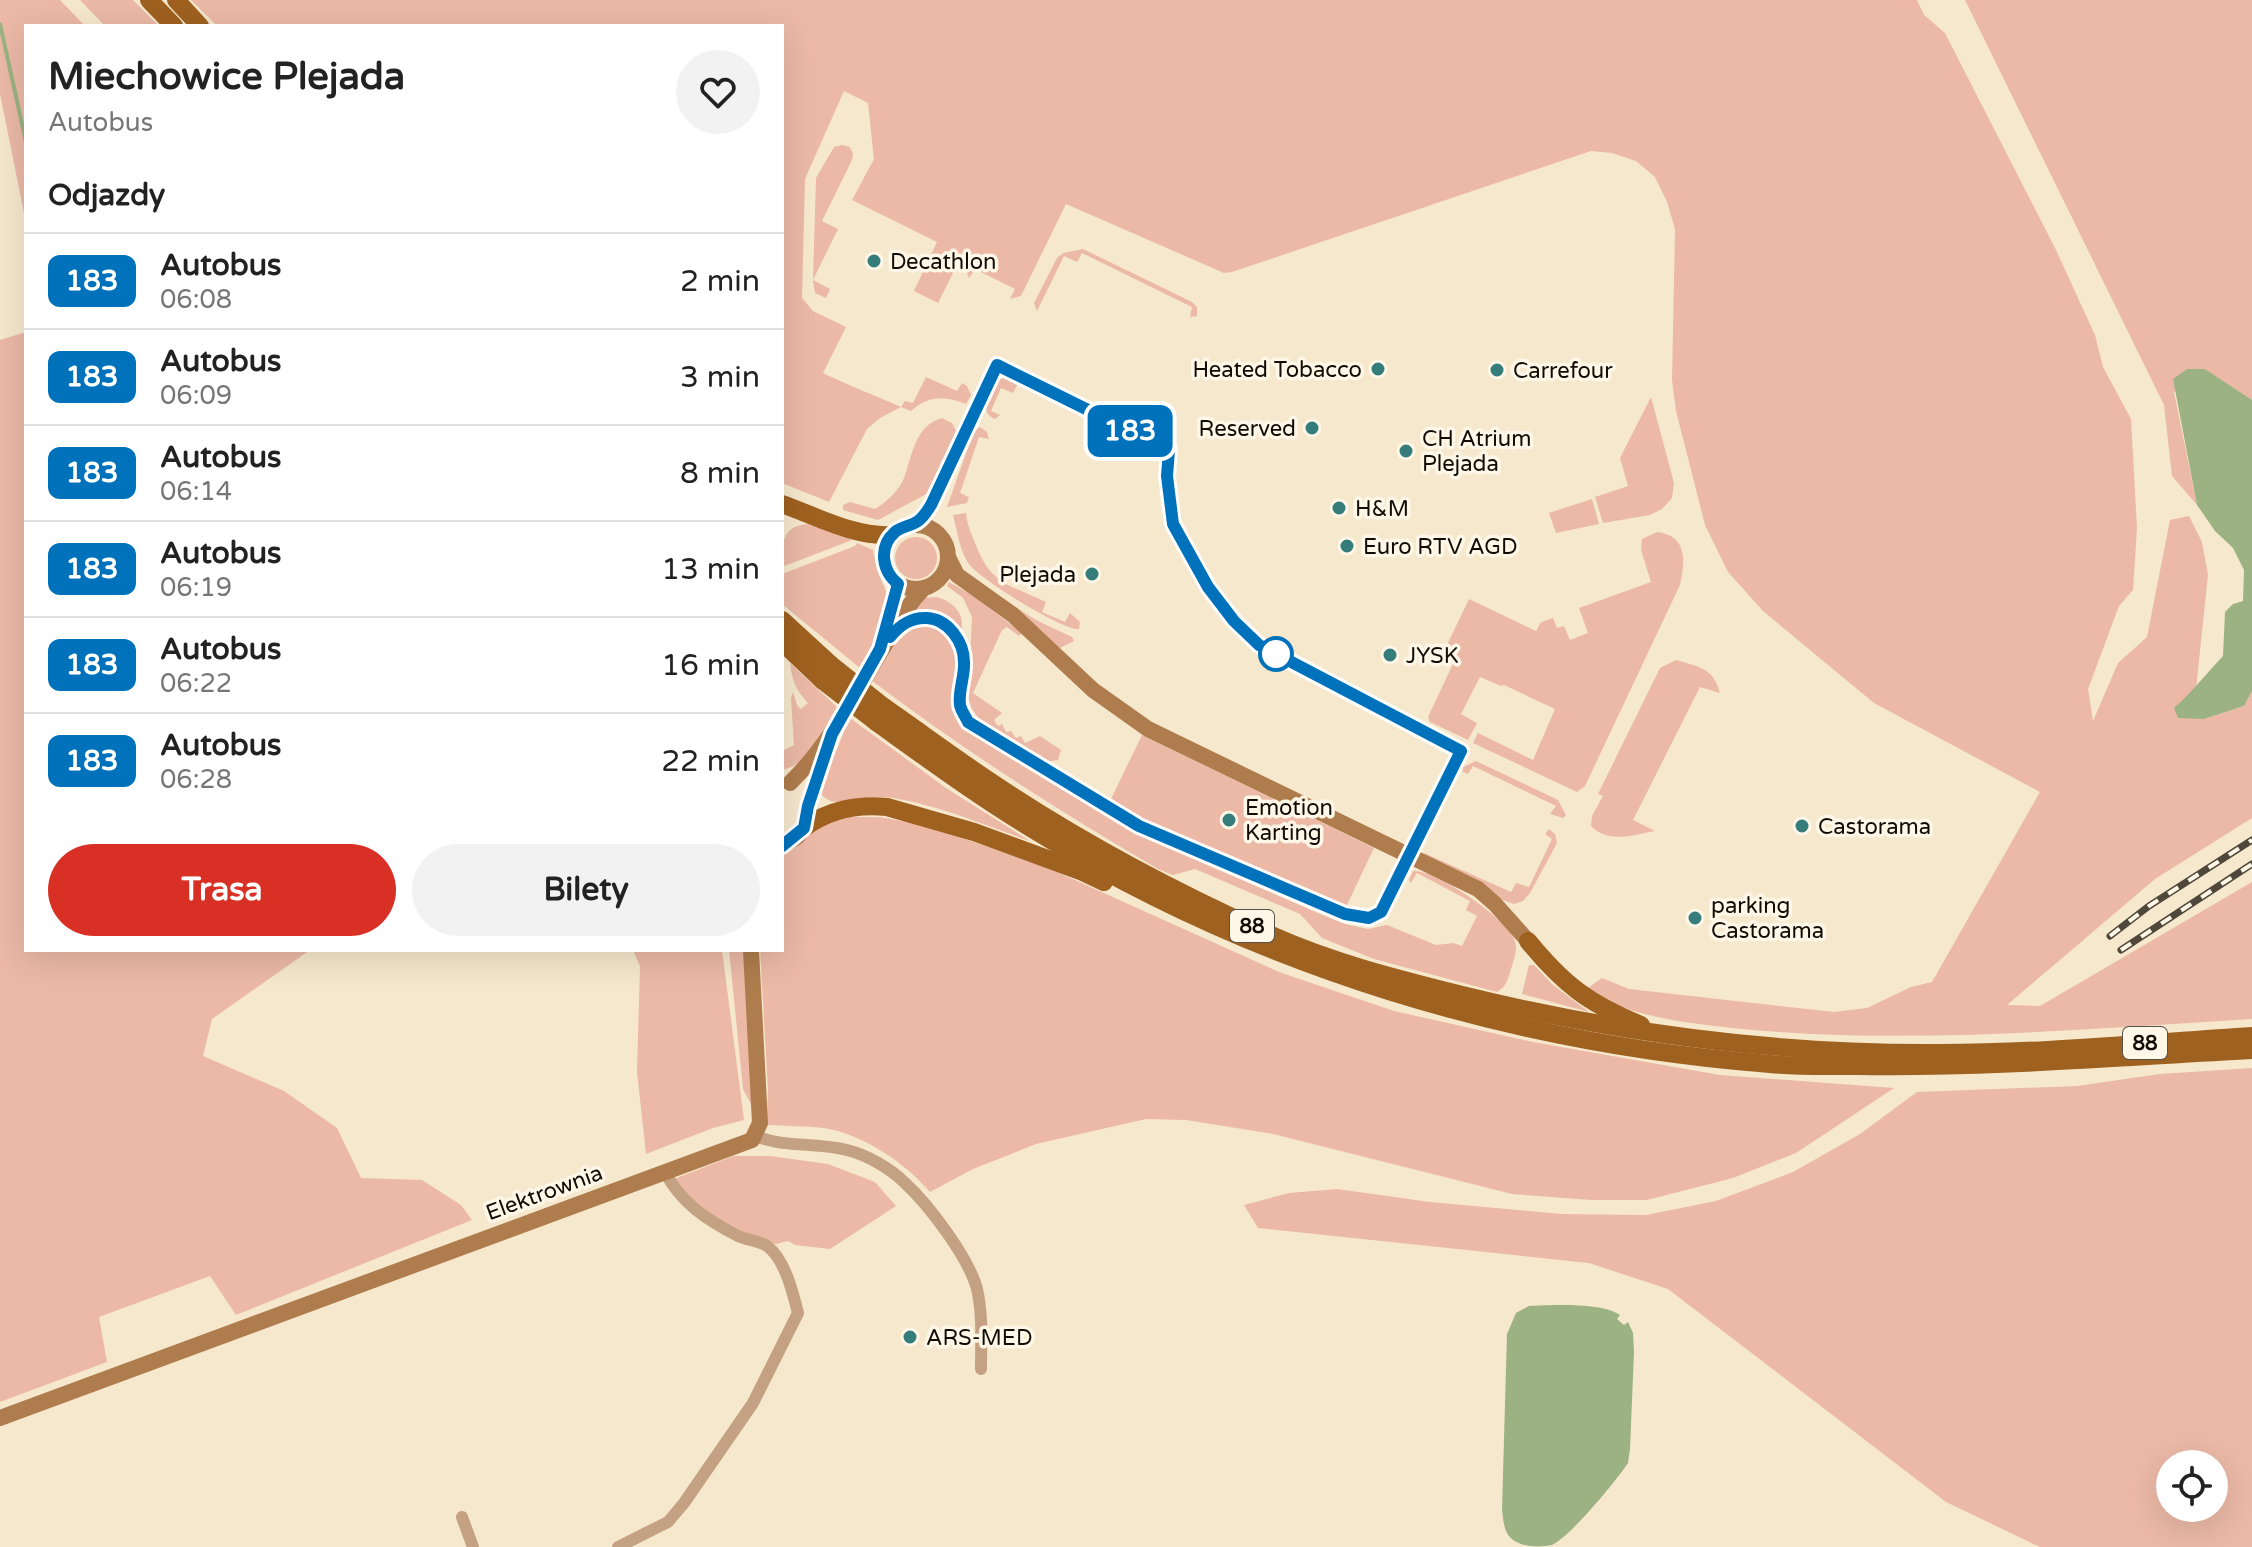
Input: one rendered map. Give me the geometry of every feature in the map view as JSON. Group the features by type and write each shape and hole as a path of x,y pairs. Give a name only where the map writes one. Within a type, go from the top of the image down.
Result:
{"main road":[{"path":"149,0 172,24"},
{"path":"176,0 198,24"},
{"path":"784,505 871,536 892,535"},
{"name":"88","path":"787,636 827,673 1040,834 1181,910 1273,950 1372,987 1495,1021 1587,1041 1772,1065 1987,1066 2252,1050"},
{"name":"88","path":"880,714 1066,829 1273,936 1374,972 1481,999 1611,1028 1763,1047 1930,1053 2002,1052 2252,1036"},
{"path":"790,839 819,817 854,808 873,805 908,811 1083,872 1184,919 1273,950"},
{"path":"1528,941 1554,973 1579,994 1617,1015 1665,1035"}],"street":[{"path":"923,589 898,584 884,565 885,549 892,535 908,525 930,528 942,538 957,575 1013,615 1093,690 1148,729 1478,889 1528,941"},
{"path":"808,806 802,792 786,782 810,764 832,734 911,601 923,589 938,581 949,559"},
{"path":"880,649 898,584"},
{"path":"790,839 808,806 832,734"},
{"path":"751,952 760,1123 756,1136 778,1142 850,1150 904,1182 967,1264 977,1290 981,1369"},
{"name":"Elektrownia","path":"0,1418 733,1145 747,1143 756,1136"},
{"path":"618,1547 668,1522 684,1503 753,1403 798,1313 788,1276 768,1246 740,1237 707,1218 678,1195 665,1172"},
{"path":"462,1517 473,1547"}],"shaded area":[{"path":"0,0 60,0 83,24 24,24 24,213 0,94"},
{"path":"80,0 133,0 157,24 103,24"},
{"path":"191,0 1917,0 1924,15 1945,33 2056,250 2095,335 2103,367 2131,419 2137,528 2133,590 2119,606 2088,689 2093,721 2118,663 2147,637 2170,520 2189,516 2202,542 2208,575 2196,689 2204,719 2244,706 2252,691 2252,818 2155,879 2007,1005 2040,1006 2252,882 2252,1019 1997,1034 1806,1034 1661,1018 1622,1007 1585,990 1602,978 1629,989 1834,1012 1867,1008 1911,987 1932,982 2040,792 1874,703 1763,611 1728,572 1705,525 1676,411 1672,380 1675,229 1655,177 1636,161 1612,153 1591,151 1224,273 1066,204 1021,296 1010,299 1015,289 975,269 969,278 967,274 973,260 963,253 938,303 914,291 937,242 852,200 874,159 868,103 844,91 805,179 802,298 813,311 846,327 823,373 901,407 867,429 829,502 784,484 784,24 215,24"},
{"path":"1965,0 2252,0 2252,400 2204,369 2174,392 2197,505 2172,476 2164,405"},
{"path":"842,145 850,147 852,160 822,221 838,229 813,280 816,178 834,147"},
{"path":"1083,249 1192,302 1197,307 1197,316 1190,317 1192,307 1082,253 1077,262 1064,256 1037,311 1034,303 1057,258 1063,253"},
{"path":"813,280 830,289 826,298 815,293"},
{"path":"24,333 24,952 307,952 212,1019 203,1056 284,1091 337,1128 361,1178 422,1180 461,1205 472,1220 236,1315 210,1276 99,1317 107,1362 0,1402 0,340"},
{"path":"2187,369 2205,369 2252,400 2252,691 2244,706 2204,719 2178,718 2174,708 2223,656 2225,612 2233,604 2243,601 2244,570 2233,548 2215,531 2197,505 2173,379"},
{"path":"926,377 957,391 962,383 971,395 966,404 937,398 911,411 901,407 905,401 913,403"},
{"path":"1007,378 1018,383 1013,393 1001,388 991,411 1000,415 995,419 987,411 987,401 999,379"},
{"path":"1651,397 1674,483 1672,498 1662,509 1650,515 1603,523 1595,497 1628,486 1620,458"},
{"path":"942,418 952,423 956,431 930,492 878,520 843,510 843,505 850,502 875,509 889,499 903,480 921,434 926,427"},
{"path":"980,427 987,432 989,439 979,437 960,493 969,497 967,503 947,507 974,431"},
{"path":"1592,499 1599,524 1556,533 1549,513"},
{"path":"966,513 981,557 994,575 1002,582 1046,602 1042,612 1065,622 1070,613 1080,622 1079,629 1039,613 1003,591 968,563 953,515"},
{"path":"808,524 852,540 784,566 785,538 799,525"},
{"path":"1657,532 1667,534 1679,544 1683,559 1680,585 1585,786 1577,792 1473,743 1478,733 1533,760 1555,709 1504,685 1480,677 1461,714 1477,723 1468,740 1430,722 1428,717 1459,651 1447,645 1469,599 1536,631 1541,622 1553,618 1557,628 1564,626 1570,640 1588,633 1579,608 1651,582 1641,550 1642,539"},
{"path":"916,537 931,543 937,558 931,573 916,579 901,573 895,558 901,543"},
{"path":"857,543 873,550 877,570 889,598 873,646 860,668 784,606 784,573"},
{"path":"949,582 974,596 1022,633 1019,636 1007,627 1002,630 973,693 1002,713 994,720 998,726 1002,724 1006,732 1011,731 1016,738 1021,736 1025,743 1040,736 1061,750 1058,760 1044,762 982,723 972,709 968,697 972,617 963,598 947,586"},
{"path":"937,597 956,609 962,630 938,615 912,613 923,598"},
{"path":"1006,601 1072,637 1074,641 1060,648"},
{"path":"920,622 939,628 955,642 956,713 969,731 1118,822 1178,852 1345,924 1368,929 1387,925 1436,945 1453,943 1462,946 1477,916 1466,910 1470,901 1417,873 1411,883 1409,880 1413,871 1437,878 1470,897 1510,932 1516,949 1506,984 1497,992 1374,959 1322,938 1300,914 1195,869 1173,875 1158,869 1084,825 976,755 871,680 896,637"},
{"path":"1676,660 1709,673 1720,693 1700,687 1633,820 1655,831 1622,837 1598,832 1591,826 1592,816 1603,796 1598,794 1660,668"},
{"path":"790,663 837,707 809,754 784,769 784,750 794,745 793,692 801,709 808,703 800,694"},
{"path":"850,718 946,788 1030,841 911,801 876,797 837,802 824,797 819,791"},
{"name":"Emotion Karting","path":"1142,735 1374,848 1345,909 1137,817 1110,801"},
{"path":"1476,761 1558,800 1566,815 1563,818 1550,814 1556,806 1473,766 1468,774 1463,772 1463,767"},
{"path":"879,817 921,824 1046,867 1279,972 1394,1011 1533,1042 1720,1075 1894,1088 1796,1153 1733,1178 1647,1200 1591,1200 1512,1194 1273,1134 1186,1120 1146,1119 1036,1144 973,1169 930,1192 896,1161 854,1136 824,1128 767,1125 760,952 784,952 784,853 828,821"},
{"path":"1549,829 1555,834 1557,843 1530,893 1523,901 1514,904 1427,858 1424,853 1511,892 1516,883 1529,887 1552,839 1545,834"},
{"path":"634,952 722,952 744,1120 713,1128 646,1154 637,1072 640,966"},
{"path":"729,952 744,952 752,1106 743,1089"},
{"path":"1529,965 1534,965 1553,985 1589,1012 1522,994"},
{"path":"2252,1068 2252,1547 2040,1547 1946,1502 1668,1289 1589,1263 1258,1228 1244,1205 1289,1193 1337,1189 1430,1202 1562,1214 1646,1215 1716,1201 1793,1172 1860,1134 1917,1092 2077,1086 2160,1074"},
{"path":"733,1156 770,1156 828,1164 875,1182 896,1206 830,1249 795,1245 788,1241 768,1246 707,1218 669,1181"},
{"path":"1576,1305 1612,1311 1620,1315 1617,1319 1624,1325 1628,1322 1633,1333 1634,1352 1628,1463 1570,1531 1552,1545 1541,1546 1525,1545 1511,1538 1504,1526 1502,1509 1507,1334 1516,1313 1529,1306"}],"waterway":[{"path":"0,24 24,133"}],"railway":[{"path":"2110,936 2149,906 2252,840"},
{"path":"2121,950 2252,864"}],"bus line":[{"name":"183","path":"784,845 804,828 808,806 832,734 880,649 898,584 884,565 887,541 897,531 915,524 931,505 997,365 1169,450 1167,476 1173,524 1208,587 1234,621 1259,645 1461,751 1381,912 1369,918 1345,914 1139,826 968,722 960,707 965,659 956,636 938,620 910,620 890,637"}],"place":[{"name":"Decathlon","path":"874,261"},
{"name":"Heated Tobacco","path":"1378,369"},
{"name":"Carrefour","path":"1497,370"},
{"name":"Reserved","path":"1312,428"},
{"name":"CH Atrium Plejada","path":"1406,451"},
{"name":"H&M","path":"1339,508"},
{"name":"Euro RTV AGD","path":"1347,546"},
{"name":"Plejada","path":"1092,574"},
{"name":"JYSK","path":"1390,655"},
{"name":"Emotion Karting","path":"1229,820"},
{"name":"Castorama","path":"1802,826"},
{"name":"parking Castorama","path":"1695,918"},
{"name":"ARS-MED","path":"910,1337"}]}
